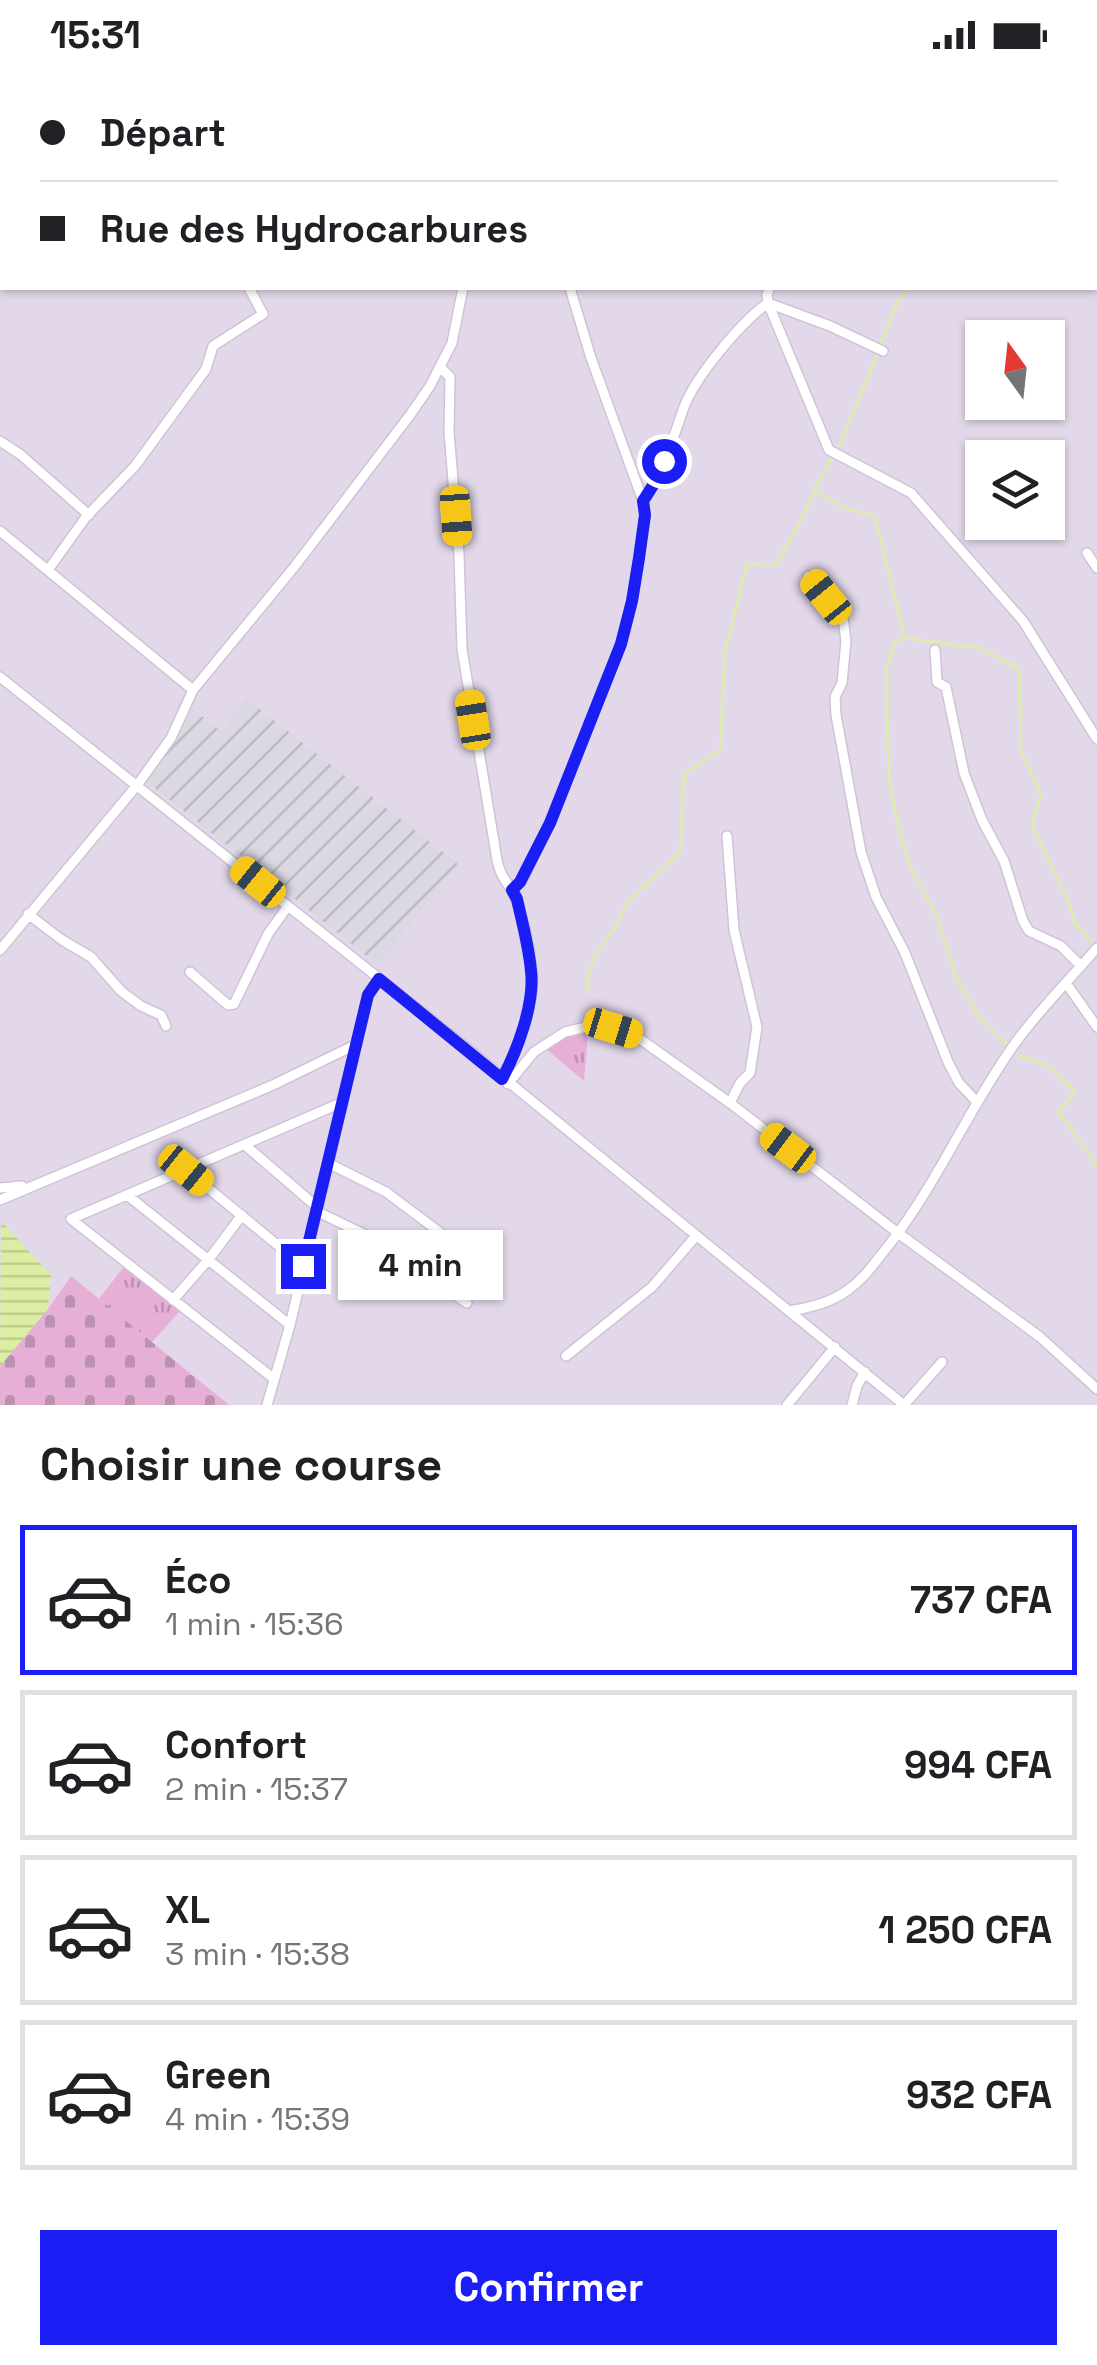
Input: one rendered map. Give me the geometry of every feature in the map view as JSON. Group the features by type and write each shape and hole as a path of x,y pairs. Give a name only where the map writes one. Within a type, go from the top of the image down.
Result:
{"street":[{"path":"48,570 88,515 135,466 206,369 213,346 263,314 250,290"},
{"path":"0,950 138,784 172,738 193,690 295,566 410,415 452,343 463,290"},
{"path":"512,890 520,882 550,823 621,644 645,515 571,290"},
{"path":"643,501 676,435 685,404 714,358 768,295"},
{"path":"768,295 880,349"},
{"path":"768,295 824,441 837,455 910,493 1023,621 1097,739"},
{"path":"440,367 450,377 449,432 462,648 496,860 500,874 517,899 532,973 505,1082"},
{"path":"0,441 22,455 88,515"},
{"path":"0,531 193,690"},
{"path":"1087,552 1097,568"},
{"path":"808,576 843,618 846,642 836,714 861,852 876,897 905,954 948,1062 959,1083 977,1102"},
{"path":"934,650 937,682 946,687 964,773 982,820 1004,861 1022,921 1029,931 1061,946 1081,966"},
{"path":"0,677 138,784 904,1405 942,1362"},
{"path":"726,836 734,930 757,1027 750,1073 740,1082 730,1103"},
{"path":"190,972 228,1005 234,1004 268,934 288,906"},
{"path":"28,914 91,957 121,991 161,1015 166,1026"},
{"path":"790,1312 821,1304 863,1278 936,1178 977,1102 1017,1040 1097,948"},
{"path":"267,1405 290,1325 368,995 379,979"},
{"path":"1066,984 1097,1027"},
{"path":"505,1082 534,1052 564,1032 586,1027 633,1034 1040,1337 1097,1389"},
{"path":"0,1200 273,1084 357,1044"},
{"path":"273,1378 71,1219 343,1102"},
{"path":"245,1144 317,1209 374,1238 467,1303"},
{"path":"328,1162 386,1192 474,1258"},
{"path":"186,1170 303,1266"},
{"path":"0,1188 33,1185"},
{"path":"127,1194 290,1325"},
{"path":"173,1300 242,1215"},
{"path":"566,1356 652,1287 696,1236"},
{"path":"787,1405 835,1347"},
{"path":"852,1405 864,1372"}],"shaded area":[{"path":"0,290 1097,290 1097,1405 0,1405"},
{"path":"247,699 458,864 378,965 146,781 193,709 221,731"},
{"path":"1,1221 51,1275 48,1309 0,1366"}],"green space":[{"path":"585,1030 588,1033 584,1081 546,1049 565,1034"},
{"path":"125,1265 181,1310 152,1342 99,1299"},
{"path":"71,1276 229,1405 0,1405 0,1366"}],"waterway":[{"path":"880,345 906,290"},
{"path":"837,451 878,352"},
{"path":"832,458 814,490 845,508 875,516 904,635"},
{"path":"587,993 595,955 627,902 680,852 684,774 720,750 725,652 747,564 778,562 814,490"},
{"path":"1007,1045 980,1018 956,978 937,917 911,868 897,822 889,777 887,714 887,667 895,642 905,638 980,648 1019,669 1021,751 1041,794 1032,825 1071,907 1073,921 1093,944"},
{"path":"1018,1055 1047,1065 1075,1092 1058,1113 1097,1166"}],"route":[{"path":"303,1266 368,995 379,979 502,1079 514,1056 530,1000 532,973 512,890 518,886 550,823 621,644 639,558 643,501 664,461"}]}
